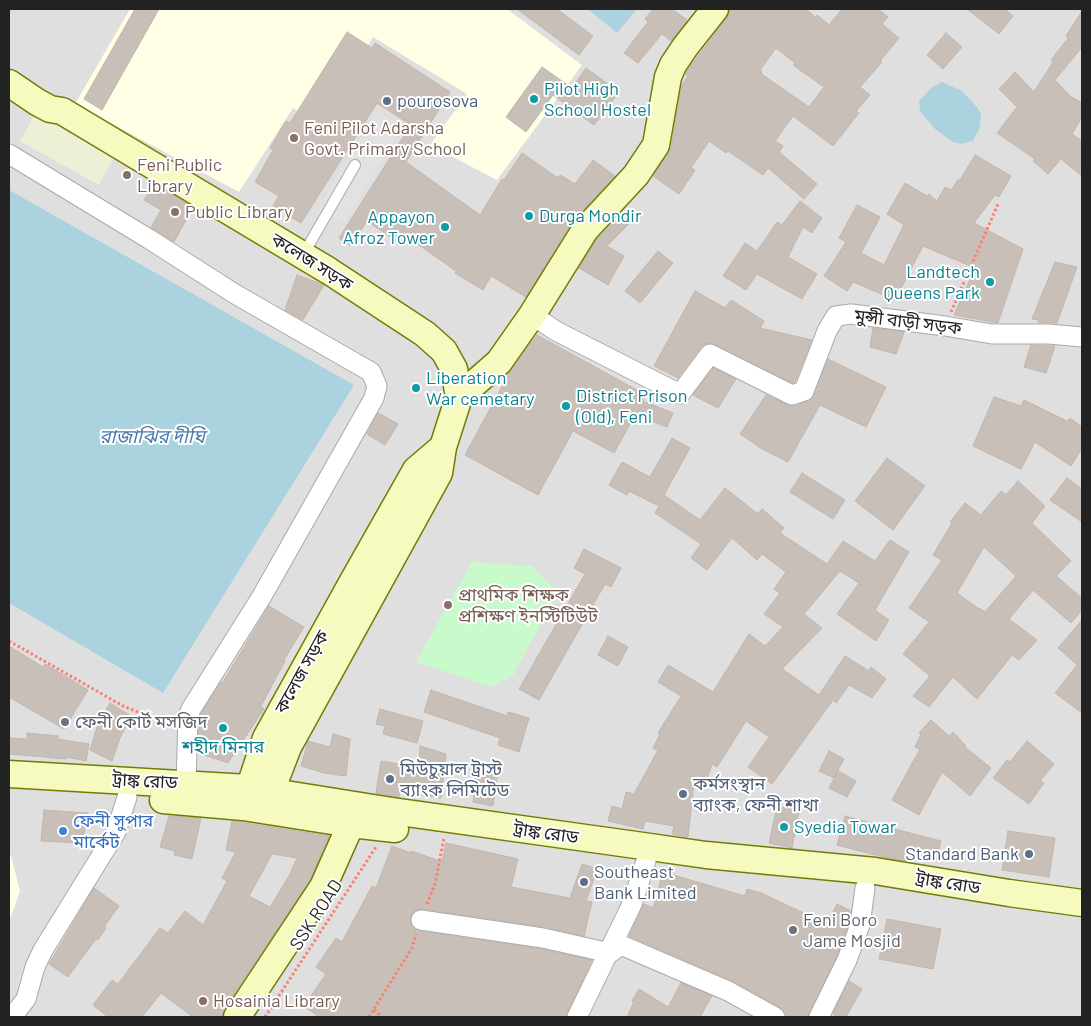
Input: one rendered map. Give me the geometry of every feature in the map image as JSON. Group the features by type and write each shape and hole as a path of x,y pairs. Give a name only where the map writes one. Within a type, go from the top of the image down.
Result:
{"main road":[{"path":"459,397 499,362 532,315 585,230 636,175 656,145 668,77 673,65 715,9"},
{"name":"কলেজ সড়ক","path":"9,66 54,98 62,112"},
{"name":"কলেজ সড়ক","path":"9,83 43,105 62,112 303,256 425,334 444,351 454,369 459,397 443,447 439,473 288,747 257,799"},
{"name":"ট্রাঙ্ক রোড","path":"9,774 186,784 369,826 865,888 1082,919"},
{"name":"ট্রাঙ্ক রোড","path":"9,790 48,790 127,797 257,799 392,811 652,848 874,871 1082,903"},
{"path":"238,1017 323,888 369,826"},
{"path":"254,1017 335,894 369,826"}],"street":[{"path":"9,154 234,294 370,372 377,386 374,398 262,596 191,709 188,717 186,784"},
{"name":"মুন্সী বাড়ী সড়ক","path":"532,315 556,331 680,394 710,354 792,395 804,391 836,316 851,314 992,334 1049,334 1082,337"},
{"path":"12,1017 26,999 35,967 43,950 116,832 127,797"},
{"path":"577,1017 610,953 632,904 646,860"},
{"path":"820,1017 847,960 860,925 865,888"},
{"path":"421,920 542,938 610,953 621,945 728,991 774,1017"}],"lane":[{"path":"303,256 355,166"}],"path":[{"path":"945,326 998,204"},
{"path":"9,641 123,706 188,731"},
{"name":"SSK ROAD","path":"265,1017 369,826"},
{"path":"374,1010 382,1017"}],"shaded area":[{"path":"9,9 1082,9 1082,1017 9,1017"},
{"path":"130,9 507,9 582,65 497,180 430,145 467,94 373,37 320,125 293,108 239,192 75,104"},
{"path":"377,111 402,127 344,223 318,208"},
{"path":"35,114 114,157 99,185 20,141"},
{"path":"9,853 20,891 9,922"}],"green space":[{"path":"472,562 532,566 558,593 513,675 491,687 416,662"}],"water":[{"path":"588,9 637,9 617,33"},
{"path":"942,82 960,90 981,113 980,127 973,141 961,144 953,142 935,129 920,111 919,101 931,88"},
{"name":"রাজাঝির দীঘি","path":"9,190 354,385 163,693 9,603"}],"building":[{"path":"135,9 159,9 102,110 84,99"},
{"path":"517,9 557,9 593,36 579,55"},
{"path":"653,9 672,9 687,20 671,41 662,34 638,63 624,53 648,22 645,19"},
{"path":"730,9 806,9 829,25 842,9 878,9 888,17 882,24 899,38 880,61 882,62 860,87 870,95 856,111 859,113 833,146 793,116 775,141 783,146 779,152 817,184 804,199 768,168 763,175 728,151 726,153 709,141 691,168 695,170 679,194 653,176 671,148 682,85 688,76 685,74 727,18","holes":["776,48 795,63 793,65 824,87 809,107 760,73 762,72 760,70"]},
{"path":"967,9 1004,9 1013,16 999,34"},
{"path":"1082,11 1082,47 1055,80 1070,96 1082,103 1082,117 1072,134 1082,141 1082,176 1061,159 1048,174 1033,161 1035,159 997,133 1017,107 999,89 1015,72 1034,92 1053,62 1051,60 1068,38 1066,36"},
{"path":"347,32 372,48 375,43 450,92 406,162 480,215 502,179 504,180 522,153 558,178 560,175 575,184 593,160 615,176 572,222 526,297 491,276 483,290 455,273 456,271 406,236 401,244 367,221 351,246 339,238 411,125 377,103 301,223 273,206 279,196 255,182 273,150 270,148 286,121 290,123"},
{"path":"946,33 962,47 943,69 927,55"},
{"path":"542,67 572,88 586,68 619,92 594,125 553,95 526,132 506,117"},
{"path":"975,155 1011,176 999,197 995,195 974,223 1023,249 998,323 954,315 975,268 923,246 895,300 853,282 847,291 824,276 846,242 839,238 857,205 880,217 861,253 884,265 904,225 887,214 905,183 927,196 929,194 937,201 945,187 951,190 960,180"},
{"name":"Public Library","path":"154,184 193,207 174,242 151,227 161,210 144,200"},
{"path":"800,201 822,218 812,233 803,227 788,257 817,274 802,299 757,274 746,290 723,276 745,243 757,251 777,222 782,225"},
{"path":"621,214 630,223 607,246 624,256 608,285 579,268 597,239"},
{"path":"658,251 673,263 640,303 625,291"},
{"path":"1055,262 1077,267 1057,323 1038,323 1039,320 1032,319"},
{"path":"297,275 324,285 303,320 285,310"},
{"path":"695,291 725,308 731,300 764,321 760,328 812,340 795,382 793,383 710,343 701,347 678,378 654,366"},
{"path":"873,328 904,332 896,354 870,347"},
{"name":"District Prison (Old), Feni","path":"537,335 646,395 643,401 673,413 667,427 635,415 614,453 573,431 538,495 465,455 511,370"},
{"path":"1031,345 1055,346 1046,373 1024,367"},
{"path":"828,359 886,387 866,427 820,405 788,462 762,449 740,434 766,395 788,405 796,406 811,399"},
{"path":"713,368 736,379 718,408 693,395"},
{"path":"994,397 1021,406 1024,400 1067,421 1070,418 1082,427 1082,448 1071,466 1035,442 1021,469 973,446"},
{"path":"378,413 398,424 385,445 367,434"},
{"path":"672,438 690,448 664,495 700,520 725,488 758,514 762,509 784,528 780,533 827,564 843,541 875,561 890,540 909,552 875,610 889,620 876,641 837,614 859,583 840,571 804,614 822,628 782,669 819,695 845,656 869,671 871,667 886,679 872,698 849,685 836,703 833,700 772,784 748,767 769,737 746,721 717,767 712,764 705,785 694,782 688,837 672,834 674,826 645,821 643,829 608,821 612,806 622,809 626,792 634,794 658,750 653,748 660,734 658,733 681,696 658,682 668,665 713,692 749,634 765,646 783,627 764,614 780,593 774,589 786,572 762,554 757,560 732,538 707,570 691,558 701,544 655,513 659,506 629,491 627,495 609,485 622,462 650,477"},
{"path":"887,458 925,486 893,530 855,501"},
{"path":"802,473 845,500 833,519 790,492"},
{"path":"1067,478 1082,489 1082,522 1050,500"},
{"path":"1018,481 1045,506 1032,523 1071,561 1056,576 1082,598 1082,610 1071,623 1033,590 1009,619 1037,640 1019,660 1012,655 977,699 953,677 929,707 913,696 930,676 903,654 929,622 909,608 942,560 933,555 952,523 950,522 965,503 981,515 1001,491 1006,495","holes":["984,547 1016,576 985,612 957,593"]},
{"path":"584,549 621,568 611,587 605,584 539,700 519,689 585,574 574,568"},
{"path":"269,606 304,627 284,660 261,706 264,709 228,763 198,753 199,719 201,714 221,682 223,682"},
{"path":"1082,620 1082,713 1055,693 1077,665 1058,648"},
{"path":"608,636 628,647 618,666 598,655"},
{"path":"9,646 43,667 45,664 88,690 64,729 9,697"},
{"path":"431,690 507,716 508,712 529,718 519,752 498,745 500,738 424,712"},
{"path":"110,703 131,716 120,738 112,761 90,750 98,724"},
{"path":"380,709 423,721 417,743 383,734 385,726 376,724"},
{"path":"931,720 949,736 953,732 965,747 991,768 970,796 942,772 919,815 892,800 920,749 915,747 921,734 919,733"},
{"path":"27,733 59,736 57,739 89,744 86,761 67,757 67,759 9,754 9,738 27,739"},
{"path":"333,734 350,739 346,776 324,773 301,766 308,741 330,747"},
{"path":"1027,741 1054,764 1040,781 1044,783 1029,804 993,778 1007,760 1010,762"},
{"path":"420,746 446,754 441,798 400,791 399,797 376,793 381,761 419,767"},
{"path":"829,751 844,759 834,778 819,771"},
{"path":"478,769 498,771 493,806 473,802"},
{"path":"838,771 856,781 847,797 829,788"},
{"name":"Syedia Towar","path":"777,806 799,811 792,848 769,843"},
{"name":"ফেনী সুপার মার্কেট","path":"44,810 88,813 82,843 41,841"},
{"path":"169,816 201,818 192,859 174,855 175,851 160,847"},
{"path":"845,816 941,841 936,861 913,855 911,862 837,845"},
{"path":"232,821 329,836 310,880 224,1009 222,1017 193,1017 161,993 142,1017 108,1017 93,1005 112,980 118,984 160,928 168,933 185,911 203,925 227,881 222,878 236,852 226,850","holes":["272,854 297,858 289,876 270,907 249,896"]},
{"name":"Standard Bank","path":"1008,831 1055,838 1049,877 1002,870"},
{"path":"446,843 518,859 511,887 570,898 582,864 597,869 586,901 592,902 584,936 545,927 423,909 416,910 410,918 411,925 419,931 541,949 592,960 566,1017 319,1017 304,1006 326,974 316,967 336,938 342,942 372,886 376,888 392,846 442,862"},
{"path":"663,872 745,896 747,889 761,893 827,924 837,904 851,911 837,956 808,1017 791,1017 786,1015 780,1007 733,981 629,936 644,904 653,908"},
{"path":"94,888 119,906 104,927 106,928 98,940 96,939 68,977 49,964"},
{"path":"887,919 941,929 933,969 879,959"},
{"path":"849,981 862,989 846,1017 838,1017 833,1014"},
{"path":"681,983 712,996 700,1017 627,1017 634,1002 632,1001 639,989 668,1007"}],"place":[{"name":"Pilot High School Hostel","path":"534,99"},
{"name":"pourosova","path":"387,101"},
{"name":"Feni Pilot Adarsha Govt. Primary School","path":"294,138"},
{"name":"Feni Public Library","path":"127,175"},
{"name":"Public Library","path":"175,212"},
{"name":"Durga Mondir","path":"529,216"},
{"name":"Appayon Afroz Tower","path":"445,227"},
{"name":"Landtech Queens Park","path":"990,282"},
{"name":"Liberation War cemetary","path":"416,388"},
{"name":"District Prison (Old), Feni","path":"566,406"},
{"name":"প্রাথমিক শিক্ষক প্রশিক্ষণ ইনস্টিটিউট","path":"448,605"},
{"name":"ফেনী কোর্ট মসজিদ","path":"65,722"},
{"name":"শহীদ মিনার","path":"223,728"},
{"name":"মিউচুয়াল ট্রাস্ট ব্যাংক লিমিটেড","path":"390,779"},
{"name":"কর্মসংস্থান ব্যাংক, ফেনী শাখা","path":"683,794"},
{"name":"Syedia Towar","path":"784,827"},
{"name":"ফেনী সুপার মার্কেট","path":"63,831"},
{"name":"Standard Bank","path":"1029,854"},
{"name":"Southeast Bank Limited","path":"584,882"},
{"name":"Feni Boro Jame Mosjid","path":"793,930"},
{"name":"Hosainia Library","path":"203,1001"}]}
